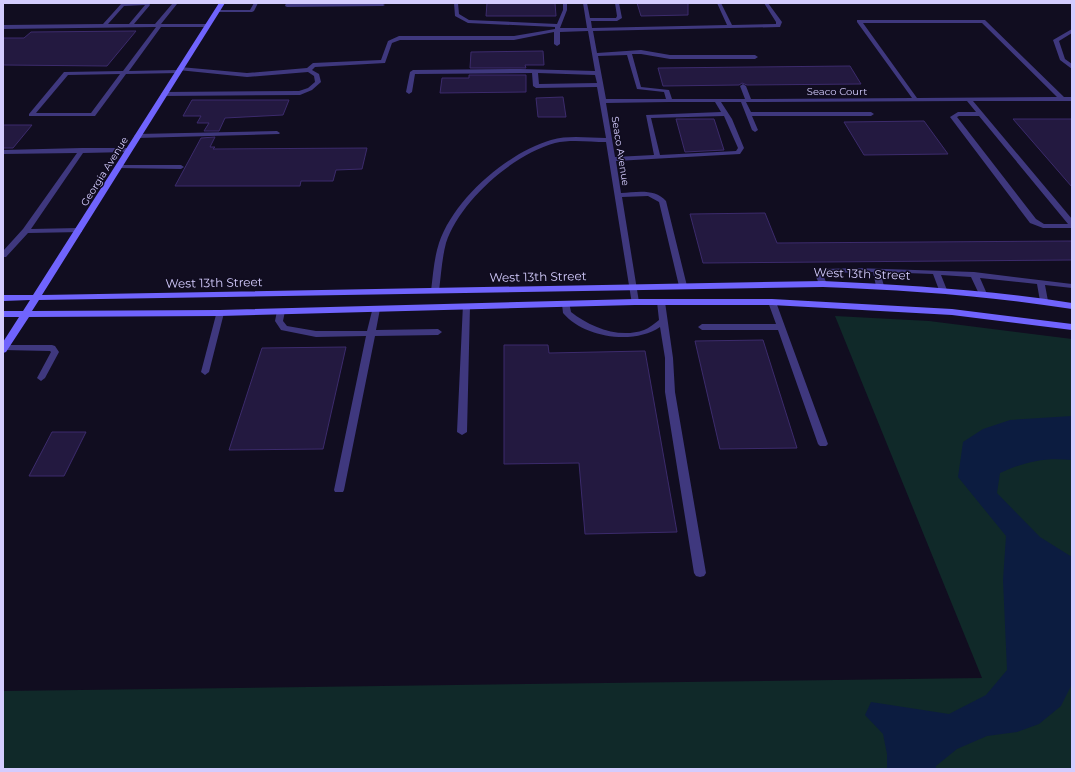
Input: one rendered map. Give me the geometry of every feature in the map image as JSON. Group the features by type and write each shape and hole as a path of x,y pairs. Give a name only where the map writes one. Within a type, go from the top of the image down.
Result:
{"main road":[{"name":"Georgia Avenue","path":"4,349 222,3"},
{"name":"West 13th Street","path":"3,298 823,284 943,290 1072,306"},
{"path":"3,314 220,313 635,302 772,302 952,312 1072,327"}],"lane":[{"path":"130,26 148,5 147,3"},
{"path":"104,26 123,5 152,3"},
{"path":"164,94 300,93 310,89 318,82 317,75 310,70 247,74 179,70 125,72 66,73 31,115 93,115 125,72 158,26 175,4 174,3"},
{"path":"216,11 252,11 256,3"},
{"path":"288,3 287,6 340,4 383,5"},
{"path":"456,3 457,15 468,21 590,30 778,26 779,22 766,3"},
{"path":"557,44 557,28 566,10 565,3"},
{"name":"Seaco Avenue","path":"585,3 603,101 635,302"},
{"path":"588,20 617,19 620,17 617,3"},
{"path":"719,3 730,26"},
{"path":"916,100 859,21 983,21 1062,99"},
{"path":"3,27 208,25"},
{"path":"310,70 313,66 324,64 383,62 390,42 399,38 514,38 557,28"},
{"path":"1072,31 1056,40 1063,60 1072,67"},
{"path":"629,53 638,88 667,91 669,101"},
{"path":"595,55 646,53 670,57 755,57"},
{"path":"409,92 413,72 522,71 598,73"},
{"path":"535,72 536,86 600,85"},
{"path":"743,86 748,114 755,130"},
{"path":"968,99 1072,225"},
{"name":"Seaco Court","path":"603,101 1072,99"},
{"path":"612,159 738,153 741,148 726,114 717,101"},
{"path":"656,156 648,116 726,114"},
{"path":"748,114 871,114"},
{"path":"980,114 958,114 953,117 1033,221 1044,226 1072,225"},
{"path":"137,136 277,134"},
{"path":"435,291 445,238 456,216 474,194 496,173 531,151 552,142 609,140"},
{"path":"3,255 26,231 82,150"},
{"path":"3,152 129,150"},
{"path":"119,167 181,167"},
{"path":"618,195 653,194 659,197 683,286"},
{"path":"26,231 78,230"},
{"path":"876,270 880,286"},
{"path":"823,284 819,274 825,271 876,270 974,274 1072,286"},
{"path":"936,273 943,290"},
{"path":"974,274 983,294"},
{"path":"1041,282 1044,302"},
{"path":"661,302 669,358 670,392 700,573"},
{"path":"772,302 823,444"},
{"path":"566,304 567,313 578,322 605,334 644,333 664,321"},
{"path":"462,432 466,306"},
{"path":"339,490 376,309"},
{"path":"281,311 279,321 284,328 316,334 438,332"},
{"path":"205,372 220,313"},
{"path":"702,327 781,327"},
{"path":"4,349 52,348 55,352 41,378"}],"green space":[{"path":"835,316 929,321 1072,339 1072,769 3,769 3,691 982,678"}],"water":[{"path":"1072,416 1072,460 1052,459 1034,461 1000,473 997,493 1040,537 1072,557 1072,684 1061,706 1039,724 1017,732 987,736 957,749 936,766 936,769 887,769 887,754 883,734 865,715 871,702 949,714 986,695 1007,670 1003,580 1006,536 958,477 963,442 983,429 1010,420"}],"building":[{"path":"487,3 555,3 556,16 486,16"},
{"path":"637,3 688,3 688,15 641,16"},
{"path":"136,31 107,66 3,65 3,38 24,38 31,32"},
{"path":"543,51 544,65 525,65 526,68 470,68 471,52"},
{"path":"850,66 861,84 747,85 742,83 739,85 663,86 658,68"},
{"path":"469,75 526,75 526,92 440,93 442,78 469,78"},
{"path":"563,97 566,117 538,117 536,98"},
{"path":"192,100 289,100 283,115 225,118 219,131 204,131 209,123 197,123 201,116 183,116"},
{"path":"676,119 714,119 724,150 685,152"},
{"path":"1013,119 1072,119 1072,187"},
{"path":"924,121 948,154 864,155 844,122"},
{"path":"3,125 32,125 13,148 3,148"},
{"path":"215,137 210,147 215,147 213,149 367,148 362,169 336,170 333,181 301,181 300,186 175,186 201,138"},
{"path":"765,213 777,243 1072,241 1072,260 703,263 690,214"},
{"path":"763,340 797,448 720,449 695,341"},
{"path":"504,345 548,345 549,353 645,351 677,532 585,534 579,463 504,464"},
{"path":"346,347 323,449 229,450 262,348"},
{"path":"52,432 86,432 64,476 29,476"}]}
